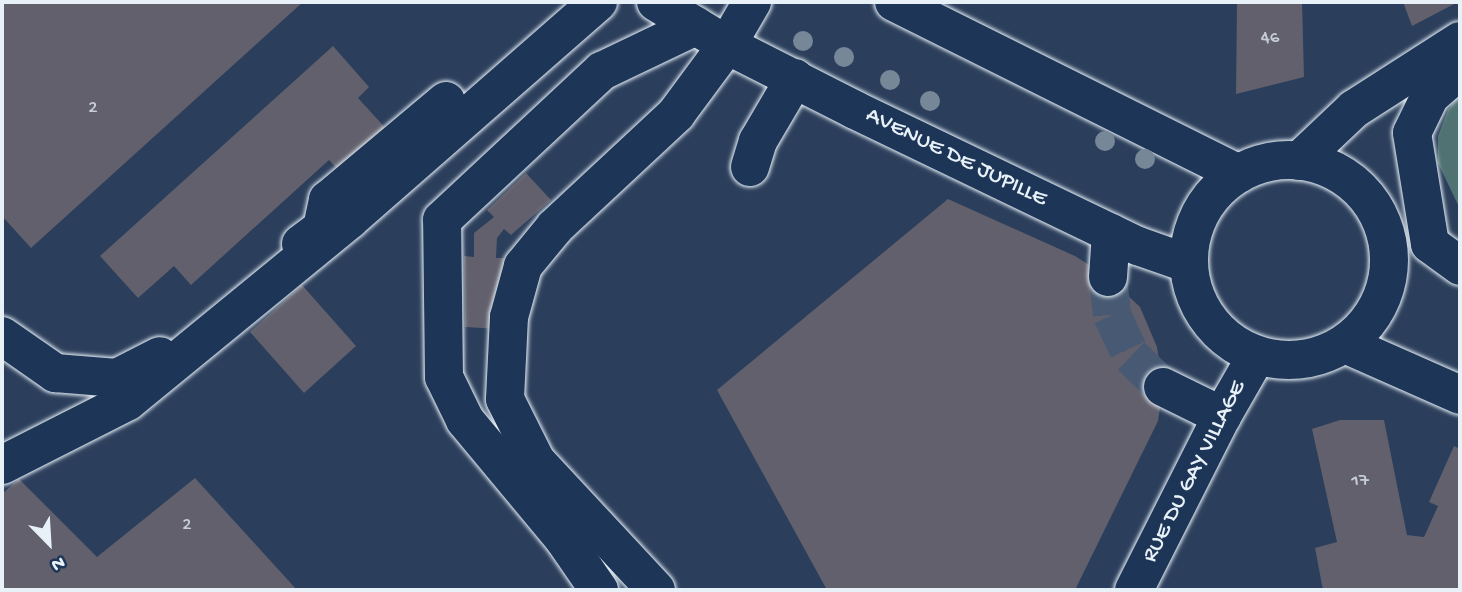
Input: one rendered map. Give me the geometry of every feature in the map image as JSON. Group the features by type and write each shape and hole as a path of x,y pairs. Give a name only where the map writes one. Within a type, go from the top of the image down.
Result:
{"street":[{"path":"2,336 55,373 117,378 151,363 322,228 328,200 562,2"},
{"path":"2,465 128,401 349,220 598,2"},
{"name":"AVENUE DE JUPILLE","path":"656,2 711,36 795,78 1111,233 1189,264"},
{"path":"599,590 564,539 465,420 444,377 442,220 602,71 711,36 752,2"},
{"path":"894,2 1239,174"},
{"path":"656,590 536,461 505,399 509,317 523,266 555,227 676,114 711,36"},
{"path":"1300,161 1354,108 1460,41"},
{"path":"1460,70 1430,96 1412,133 1430,244 1460,266"},
{"path":"750,167 758,141 795,78"},
{"path":"1300,161 1335,170 1356,185 1375,208 1387,237 1390,267 1383,297 1367,323 1345,344 1317,357 1287,361 1257,355 1230,342 1208,320 1194,294 1189,264 1192,237 1201,212 1218,190 1239,174 1268,162 1300,161"},
{"path":"1108,276 1111,233"},
{"path":"1345,344 1460,395"},
{"name":"RUE DU GAY VILLAGE","path":"1134,590 1222,416 1257,355"},
{"path":"1163,387 1222,416"}],"green space":[{"path":"1460,92 1460,209 1438,163 1438,136 1448,110"}],"building":[{"path":"2,2 303,2 31,248 2,216"},
{"path":"1237,2 1302,2 1304,77 1236,94"},
{"path":"1403,2 1458,2 1412,26"},
{"path":"333,46 369,87 358,98 390,133 343,175 329,160 191,285 174,266 138,298 100,256"},
{"path":"526,173 551,200 511,235 504,229 497,238 496,258 504,258 500,329 465,327 464,256 474,257 474,233 494,217 487,210"},
{"path":"948,199 1075,256 1108,277 1140,307 1157,347 1163,387 1158,421 1075,590 827,590 717,390"},
{"path":"302,285 356,346 304,393 250,332"},
{"path":"1340,420 1384,420 1407,535 1424,537 1438,506 1429,502 1454,446 1460,449 1460,590 1323,590 1315,548 1337,542 1312,429"},
{"path":"195,478 297,590 2,590 2,494 19,479 97,557"}],"tunnel":[{"path":"1108,277 1112,315 1131,356 1163,387"}]}
